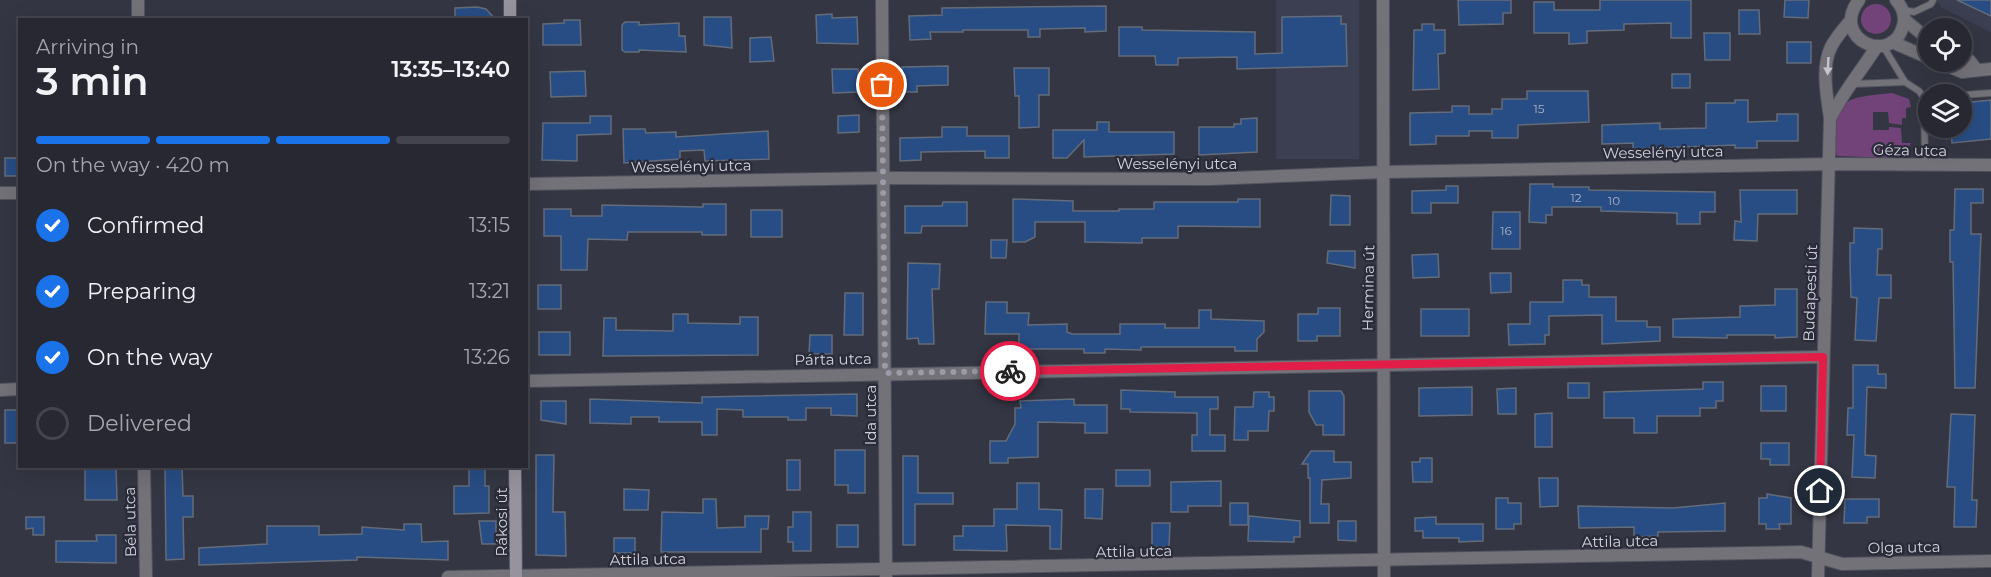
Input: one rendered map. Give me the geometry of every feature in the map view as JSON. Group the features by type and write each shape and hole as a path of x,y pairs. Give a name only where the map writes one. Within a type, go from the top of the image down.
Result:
{"main road":[{"path":"510,0 510,18"},
{"name":"Rákosi út","path":"515,468 516,577"}],"street":[{"path":"138,0 138,18"},
{"name":"Ida utca","path":"882,0 886,574"},
{"name":"Hermina út","path":"1383,0 1384,577"},
{"path":"1853,7 1852,28 1861,41 1884,44 1918,55"},
{"name":"Budapesti út","path":"1818,577 1830,118 1826,89 1828,55 1853,7"},
{"path":"1901,10 1918,28"},
{"path":"1830,118 1839,100 1884,44 1901,32 1901,10"},
{"path":"1972,65 1977,70"},
{"path":"1972,71 1991,69"},
{"name":"Wesselényi utca","path":"528,184 883,178 1209,179 1384,172 1829,164"},
{"name":"Géza utca","path":"1829,164 1991,165"},
{"path":"0,193 18,193"},
{"name":"Párta utca","path":"528,381 1823,357"},
{"path":"0,390 18,389"},
{"name":"Béla utca","path":"144,468 146,577"},
{"name":"Attila utca","path":"448,577 886,574 1801,552 1819,558"},
{"name":"Olga utca","path":"1819,558 1842,564 1991,561"}],"lane":[{"path":"1901,10 1914,12 1931,4 1933,0"},
{"path":"1884,44 1905,81 1918,90"},
{"path":"1853,84 1905,81"},
{"path":"1972,94 1991,93"},
{"path":"1925,138 1925,165"}],"shaded area":[{"path":"1276,0 1359,0 1359,159 1276,159"},
{"path":"1936,0 1991,0 1991,32 1972,22 1972,18 1963,18 1941,7"},
{"path":"1876,4 1882,5 1890,13 1890,25 1882,33 1876,34 1870,33 1862,25 1861,19 1862,13 1870,5"},
{"path":"1892,93 1909,99 1911,107 1906,108 1906,118 1902,118 1902,125 1889,123 1888,112 1873,112 1873,130 1889,130 1889,127 1901,128 1902,143 1911,143 1905,154 1889,158 1838,156 1833,151 1835,133 1840,111 1845,104 1862,97"}],"building":[{"path":"1458,0 1511,0 1511,13 1503,13 1503,24 1459,25"},
{"path":"1600,0 1691,0 1691,38 1671,38 1671,23 1624,24 1624,30 1587,31 1587,43 1569,44 1569,33 1534,33 1534,2 1554,2 1554,10 1600,10"},
{"path":"1785,0 1809,0 1808,18 1784,17"},
{"path":"1957,0 1991,0 1991,16"},
{"path":"1106,6 1106,31 1085,32 1085,28 1040,29 1040,37 1028,37 1028,30 963,30 963,32 930,32 931,39 910,40 909,16 942,15 942,8"},
{"path":"455,8 486,9 494,18 455,18"},
{"path":"1739,10 1759,10 1760,34 1739,34"},
{"path":"832,14 832,18 857,17 858,44 817,43 816,15"},
{"path":"1341,16 1341,24 1346,24 1347,66 1237,69 1237,57 1178,58 1178,65 1156,65 1155,56 1119,56 1119,27 1142,27 1142,30 1255,32 1255,54 1282,53 1282,17"},
{"path":"704,17 731,17 732,48 704,45"},
{"path":"564,20 580,20 581,45 543,45 543,24 564,23"},
{"path":"625,22 639,22 639,25 679,23 679,36 685,36 686,52 639,50 639,52 625,52 622,50 622,25"},
{"path":"1422,24 1434,24 1434,30 1445,30 1445,53 1438,54 1439,89 1413,90 1414,30 1422,30"},
{"path":"1704,33 1730,33 1730,60 1705,60"},
{"path":"771,37 774,61 750,62 750,38"},
{"path":"1787,42 1811,42 1811,63 1787,63"},
{"path":"948,66 948,85 917,86 917,92 903,92 902,67"},
{"path":"1014,68 1049,68 1049,95 1039,95 1039,127 1019,128 1019,96 1015,96"},
{"path":"832,69 858,69 859,92 833,93"},
{"path":"585,71 586,96 551,97 550,72"},
{"path":"1672,74 1690,74 1690,88 1672,88"},
{"path":"1527,91 1588,91 1589,122 1518,125 1518,138 1492,138 1492,131 1469,131 1469,136 1436,136 1436,144 1410,145 1410,113 1452,112 1452,106 1469,106 1469,114 1492,114 1492,109 1502,109 1502,99 1527,99"},
{"path":"1735,100 1748,100 1748,122 1777,121 1777,114 1798,114 1798,141 1757,141 1757,148 1735,148 1735,145 1633,149 1633,143 1602,144 1602,125 1660,123 1660,129 1706,128 1706,103 1735,103"},
{"path":"1991,100 1991,139 1952,143 1952,138 1972,138 1972,102"},
{"path":"859,115 859,132 838,133 838,116"},
{"path":"590,116 611,116 611,134 577,135 577,161 542,160 543,123 590,123"},
{"path":"1257,118 1257,152 1199,155 1199,127 1234,127 1234,124 1241,124 1241,119"},
{"path":"1097,122 1109,122 1109,132 1174,132 1174,154 1084,157 1084,140 1067,158 1053,158 1053,130 1097,130"},
{"path":"942,127 967,127 967,136 1009,136 1009,158 985,158 985,151 921,152 921,160 900,161 900,138 942,137"},
{"path":"623,129 645,129 646,133 676,132 676,137 768,131 769,159 705,161 704,150 680,151 680,159 624,163"},
{"path":"5,158 18,158 18,176 5,176"},
{"path":"1530,184 1553,184 1553,187 1589,187 1589,190 1715,192 1715,212 1700,212 1700,224 1677,224 1677,213 1601,211 1601,207 1552,207 1552,215 1546,215 1546,223 1529,222"},
{"path":"1446,186 1458,186 1458,203 1431,203 1431,213 1412,213 1412,191 1446,190"},
{"path":"1955,189 1983,189 1983,203 1971,203 1971,234 1981,234 1975,388 1955,388 1953,262 1950,262 1950,230 1954,230"},
{"path":"1740,190 1797,190 1797,214 1758,214 1757,241 1734,240 1735,221 1741,222"},
{"path":"1331,195 1350,196 1350,225 1330,225"},
{"path":"1013,199 1073,201 1073,211 1119,211 1119,209 1154,209 1154,202 1238,202 1238,199 1260,199 1260,227 1178,226 1178,238 1142,238 1142,243 1085,242 1085,222 1035,222 1035,237 1025,242 1013,242"},
{"path":"943,202 967,202 967,226 922,226 921,233 905,233 905,206 942,206"},
{"path":"703,204 726,204 726,235 702,235 702,232 628,232 627,240 588,239 587,270 561,270 561,236 544,236 544,209 571,209 571,216 602,216 602,205 703,207"},
{"path":"751,210 782,210 782,237 751,237"},
{"path":"1493,212 1520,212 1520,249 1492,249"},
{"path":"1854,228 1882,229 1882,249 1878,249 1877,275 1891,275 1891,298 1879,298 1876,341 1855,340 1857,298 1851,297 1850,263 1850,243 1854,243"},
{"path":"991,240 1007,240 1006,258 991,258"},
{"path":"1328,251 1355,251 1355,268 1327,263"},
{"path":"1438,254 1439,277 1413,278 1412,255"},
{"path":"908,263 940,264 939,289 932,289 934,344 919,344 918,338 907,339"},
{"path":"1490,273 1511,273 1511,292 1491,293"},
{"path":"1563,280 1582,280 1582,285 1589,285 1589,297 1616,297 1616,321 1647,321 1647,327 1660,327 1660,341 1602,344 1602,315 1549,316 1549,335 1545,335 1545,344 1509,345 1508,324 1530,324 1530,302 1563,302"},
{"path":"538,285 561,285 561,309 538,309"},
{"path":"1775,289 1797,289 1797,337 1727,335 1727,338 1673,337 1673,319 1740,317 1740,306 1775,305"},
{"path":"845,293 863,293 863,335 844,335"},
{"path":"986,302 1007,302 1007,313 1029,313 1028,325 1067,324 1067,332 1072,334 1120,334 1120,324 1165,324 1165,328 1199,328 1199,310 1211,310 1211,319 1264,321 1264,332 1257,339 1257,351 1235,351 1235,347 1141,347 1141,350 1105,349 1105,353 1084,353 1084,349 1019,349 1019,334 985,334"},
{"path":"1318,308 1340,308 1340,336 1317,336 1317,341 1298,341 1298,314 1318,314"},
{"path":"1421,309 1469,309 1469,336 1421,336"},
{"path":"673,314 688,314 688,323 740,324 740,317 758,317 758,355 603,356 604,318 616,318 616,330 673,331"},
{"path":"539,332 570,332 570,355 539,355"},
{"path":"810,335 832,335 832,354 809,354"},
{"path":"1853,365 1878,365 1878,374 1886,374 1886,388 1867,387 1865,455 1876,456 1875,478 1852,477 1854,435 1847,435 1848,408 1853,408"},
{"path":"1703,382 1723,382 1723,401 1716,401 1716,408 1700,408 1700,416 1657,416 1657,433 1634,433 1634,418 1604,418 1604,392 1703,389"},
{"path":"1568,383 1589,383 1589,398 1568,398"},
{"path":"1761,386 1786,386 1786,411 1761,411"},
{"path":"1472,387 1472,415 1419,416 1419,388"},
{"path":"1516,388 1516,414 1498,414 1497,389"},
{"path":"1121,390 1175,392 1175,397 1218,397 1218,409 1210,409 1210,435 1225,435 1225,451 1192,451 1192,435 1197,435 1197,413 1130,412 1130,409 1121,409"},
{"path":"1309,391 1341,391 1344,396 1344,435 1323,435 1323,425 1316,425 1309,412"},
{"path":"1254,392 1269,392 1269,397 1274,397 1274,411 1269,411 1268,431 1248,431 1248,440 1234,440 1235,407 1253,407"},
{"path":"857,394 857,416 831,415 831,408 806,408 806,420 788,420 788,417 743,417 743,410 717,409 717,435 702,435 702,422 659,422 659,417 631,417 631,424 590,423 590,399 702,403 702,397"},
{"path":"1074,399 1074,405 1107,405 1107,433 1085,433 1085,423 1038,422 1038,457 1008,458 1008,463 990,463 990,441 1006,441 1015,424 1015,408 1021,408 1020,401"},
{"path":"541,401 566,401 566,424 541,420"},
{"path":"5,410 18,410 18,443 5,443"},
{"path":"1552,413 1552,447 1535,447 1535,414"},
{"path":"1951,414 1975,415 1972,500 1977,500 1976,527 1954,527 1955,487 1947,487"},
{"path":"1761,443 1789,443 1789,465 1770,465 1770,459 1761,459"},
{"path":"835,450 865,450 865,493 848,493 848,485 835,485"},
{"path":"1311,451 1334,451 1334,462 1351,462 1351,478 1322,480 1321,504 1329,504 1329,523 1310,523 1310,478 1308,478 1308,464 1302,464"},
{"path":"536,455 554,455 553,512 565,512 566,556 536,555"},
{"path":"903,456 918,456 918,493 953,493 953,504 915,504 915,545 903,545"},
{"path":"1420,458 1432,458 1432,482 1413,482 1412,462 1420,462"},
{"path":"787,460 800,460 800,490 787,490"},
{"path":"85,468 116,468 117,500 85,500"},
{"path":"165,468 182,468 183,496 193,496 193,517 183,517 184,559 166,560"},
{"path":"469,468 485,468 485,486 489,486 489,513 454,514 454,486 469,486"},
{"path":"1116,470 1150,470 1150,486 1116,486"},
{"path":"1539,478 1558,478 1558,506 1540,507"},
{"path":"1221,481 1221,506 1188,506 1188,512 1171,512 1171,482"},
{"path":"1017,483 1039,483 1039,509 1062,510 1061,549 1050,549 1050,526 1006,525 1007,551 954,550 954,536 963,536 963,526 994,526 994,509 1017,509"},
{"path":"624,489 649,490 648,510 624,510"},
{"path":"1085,489 1103,489 1102,519 1085,518"},
{"path":"1767,494 1791,498 1791,524 1779,524 1780,529 1766,529 1766,524 1759,524 1759,498 1767,498"},
{"path":"1496,498 1508,498 1508,503 1521,503 1521,524 1514,524 1514,529 1496,529"},
{"path":"703,499 716,499 717,528 745,527 745,516 769,516 768,529 761,529 761,552 661,552 662,512 703,513"},
{"path":"1845,499 1879,499 1879,517 1867,517 1867,523 1844,523"},
{"path":"1230,503 1248,503 1248,525 1230,525"},
{"path":"1725,503 1725,531 1658,532 1658,536 1634,537 1634,527 1579,528 1578,506 1673,508"},
{"path":"793,512 811,512 811,551 793,551 793,542 788,542 788,527 793,527"},
{"path":"1249,516 1300,521 1300,537 1294,537 1294,542 1248,541"},
{"path":"26,517 44,517 44,535 33,535 33,528 26,529"},
{"path":"1436,517 1436,524 1483,524 1483,541 1459,542 1459,538 1423,538 1423,531 1415,531 1415,518"},
{"path":"479,521 496,521 496,544 482,544"},
{"path":"1338,521 1356,521 1356,541 1338,540"},
{"path":"1152,523 1170,523 1169,547 1152,547"},
{"path":"404,524 421,524 422,542 448,541 448,560 357,557 357,560 199,565 199,548 267,544 267,526 319,526 319,535 362,534 362,527 404,530"},
{"path":"837,525 858,525 858,547 837,547"},
{"path":"96,535 116,535 116,563 56,562 56,541 97,541"},
{"path":"614,538 635,538 635,553 614,553"}],"way so far":[{"path":"882,85 885,373 1010,371"}],"route":[{"path":"1010,371 1823,357 1820,491"}]}
